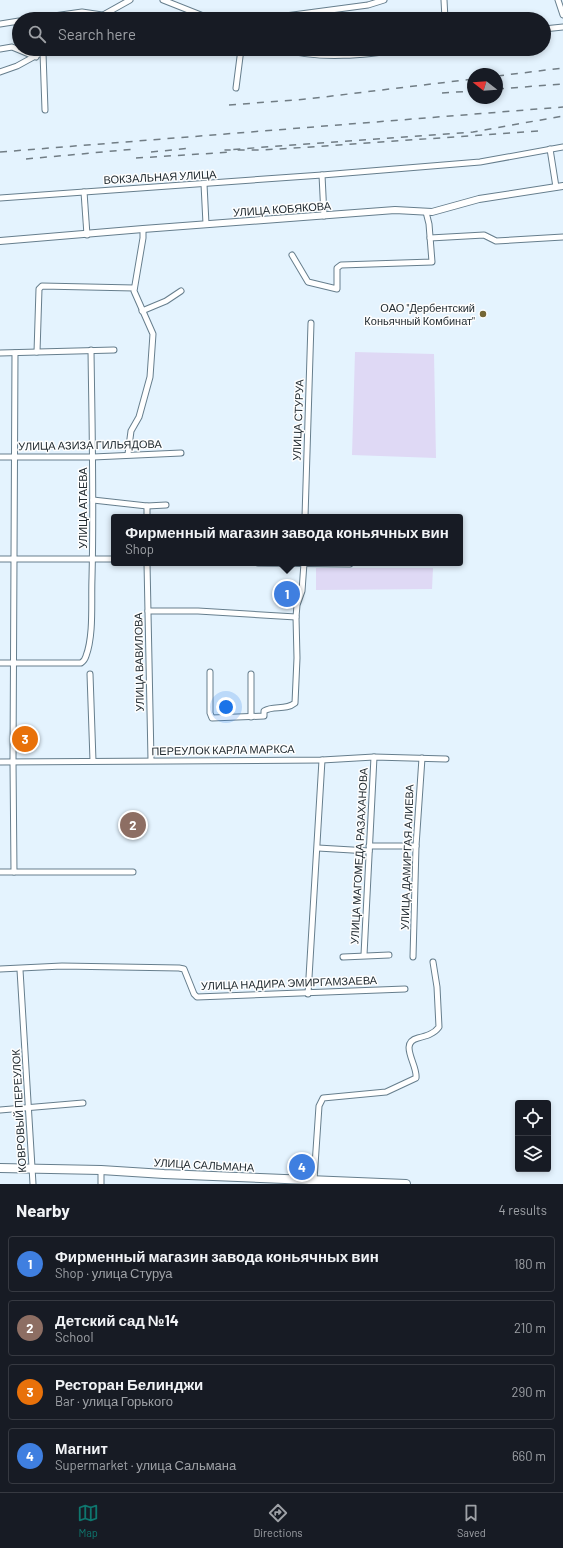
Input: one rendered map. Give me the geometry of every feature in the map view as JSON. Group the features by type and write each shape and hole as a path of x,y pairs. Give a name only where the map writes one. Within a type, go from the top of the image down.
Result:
{"main road":[{"name":"УЛИЦА САЛЬМАНА","path":"0,1168 101,1170 297,1182 314,1180 406,1184"}],"street":[{"path":"107,12 122,2 130,0"},
{"path":"163,0 194,12"},
{"path":"316,12 368,5 384,0"},
{"path":"444,0 445,12"},
{"path":"558,0 563,15"},
{"path":"0,24 12,22"},
{"path":"551,29 563,27"},
{"path":"0,50 12,47"},
{"path":"43,56 45,110"},
{"path":"236,88 240,56"},
{"path":"0,72 36,57"},
{"name":"ВОКЗАЛЬНАЯ УЛИЦА","path":"0,198 204,184 480,162 563,147"},
{"path":"550,149 560,186"},
{"path":"322,175 324,216"},
{"path":"204,184 206,224"},
{"name":"УЛИЦА КОБЯКОВА","path":"0,241 87,235 143,228 395,210 426,212 444,209 479,199 560,186"},
{"path":"84,192 87,235"},
{"path":"292,255 308,282 336,289 337,268 341,265 432,262 426,212"},
{"path":"128,454 130,431 139,417 150,377 153,334 135,296 134,288 143,238 143,228"},
{"path":"430,238 484,235 496,241 563,237"},
{"path":"37,352 39,289 42,286 134,288"},
{"path":"142,311 166,301 181,291"},
{"name":"УЛИЦА СТУРУА","path":"305,514 311,323"},
{"name":"УЛИЦА АТАЕВА","path":"14,663 81,663 85,660 89,645 93,500 91,350"},
{"path":"0,353 114,350"},
{"path":"14,872 12,762 14,663 13,559 15,352"},
{"name":"УЛИЦА АЗИЗА ГИЛЬЯДОВА","path":"0,457 93,457 128,454 181,453"},
{"path":"93,500 147,506 166,505"},
{"path":"147,506 147,514"},
{"path":"0,559 111,559"},
{"name":"УЛИЦА ВАВИЛОВА","path":"147,566 151,760"},
{"path":"210,672 210,713 212,718 264,716 264,711 270,708 290,707 295,703 296,617 297,604 302,591 304,566"},
{"path":"148,611 198,611 296,617"},
{"path":"0,663 14,663"},
{"path":"90,674 93,761"},
{"path":"251,674 251,717"},
{"name":"ПЕРЕУЛОК КАРЛА МАРКСА","path":"0,762 322,760 374,758 446,759"},
{"name":"УЛИЦА МАГОМЕДА РАЗАХАНОВА","path":"364,955 374,758"},
{"name":"УЛИЦА ДАМИРГАЯ АЛИЕВА","path":"413,957 416,846 422,758"},
{"path":"308,994 318,848 322,760"},
{"path":"318,848 416,846"},
{"path":"0,872 133,872"},
{"path":"343,957 389,955"},
{"path":"314,1180 319,1106 323,1098 386,1092 416,1078 417,1073 408,1048 409,1043 413,1040 436,1032 439,1026 433,962"},
{"name":"УЛИЦА НАДИРА ЭМИРГАМЗАЕВА","path":"0,969 20,970 62,966 179,968 184,969 194,994 198,997 308,994 406,989"},
{"name":"КОВРОВЫЙ ПЕРЕУЛОК","path":"20,970 33,1184"},
{"path":"0,1110 83,1104"},
{"path":"101,1170 101,1184"}],"shaded area":[{"path":"355,352 434,354 436,458 352,455"},
{"path":"316,568 433,568 432,589 316,590"}],"railway":[{"path":"503,75 563,68"},
{"path":"229,105 307,99 467,80"},
{"path":"503,89 563,84"},
{"path":"442,93 467,91"},
{"path":"0,152 563,107"},
{"path":"538,131 311,147 261,150 225,150 473,132 563,116"},
{"path":"151,152 192,148"},
{"path":"26,159 135,149"},
{"path":"136,158 232,152"}],"place":[{"name":"ОАО \"Дербентский Коньячный Комбинат\"","path":"483,314"},
{"name":"Фирменный магазин завода коньячных вин","path":"287,594"},
{"name":"Ресторан Белинджи","path":"25,739"},
{"name":"Детский сад №14","path":"133,825"},
{"name":"Магнит","path":"302,1167"}]}
